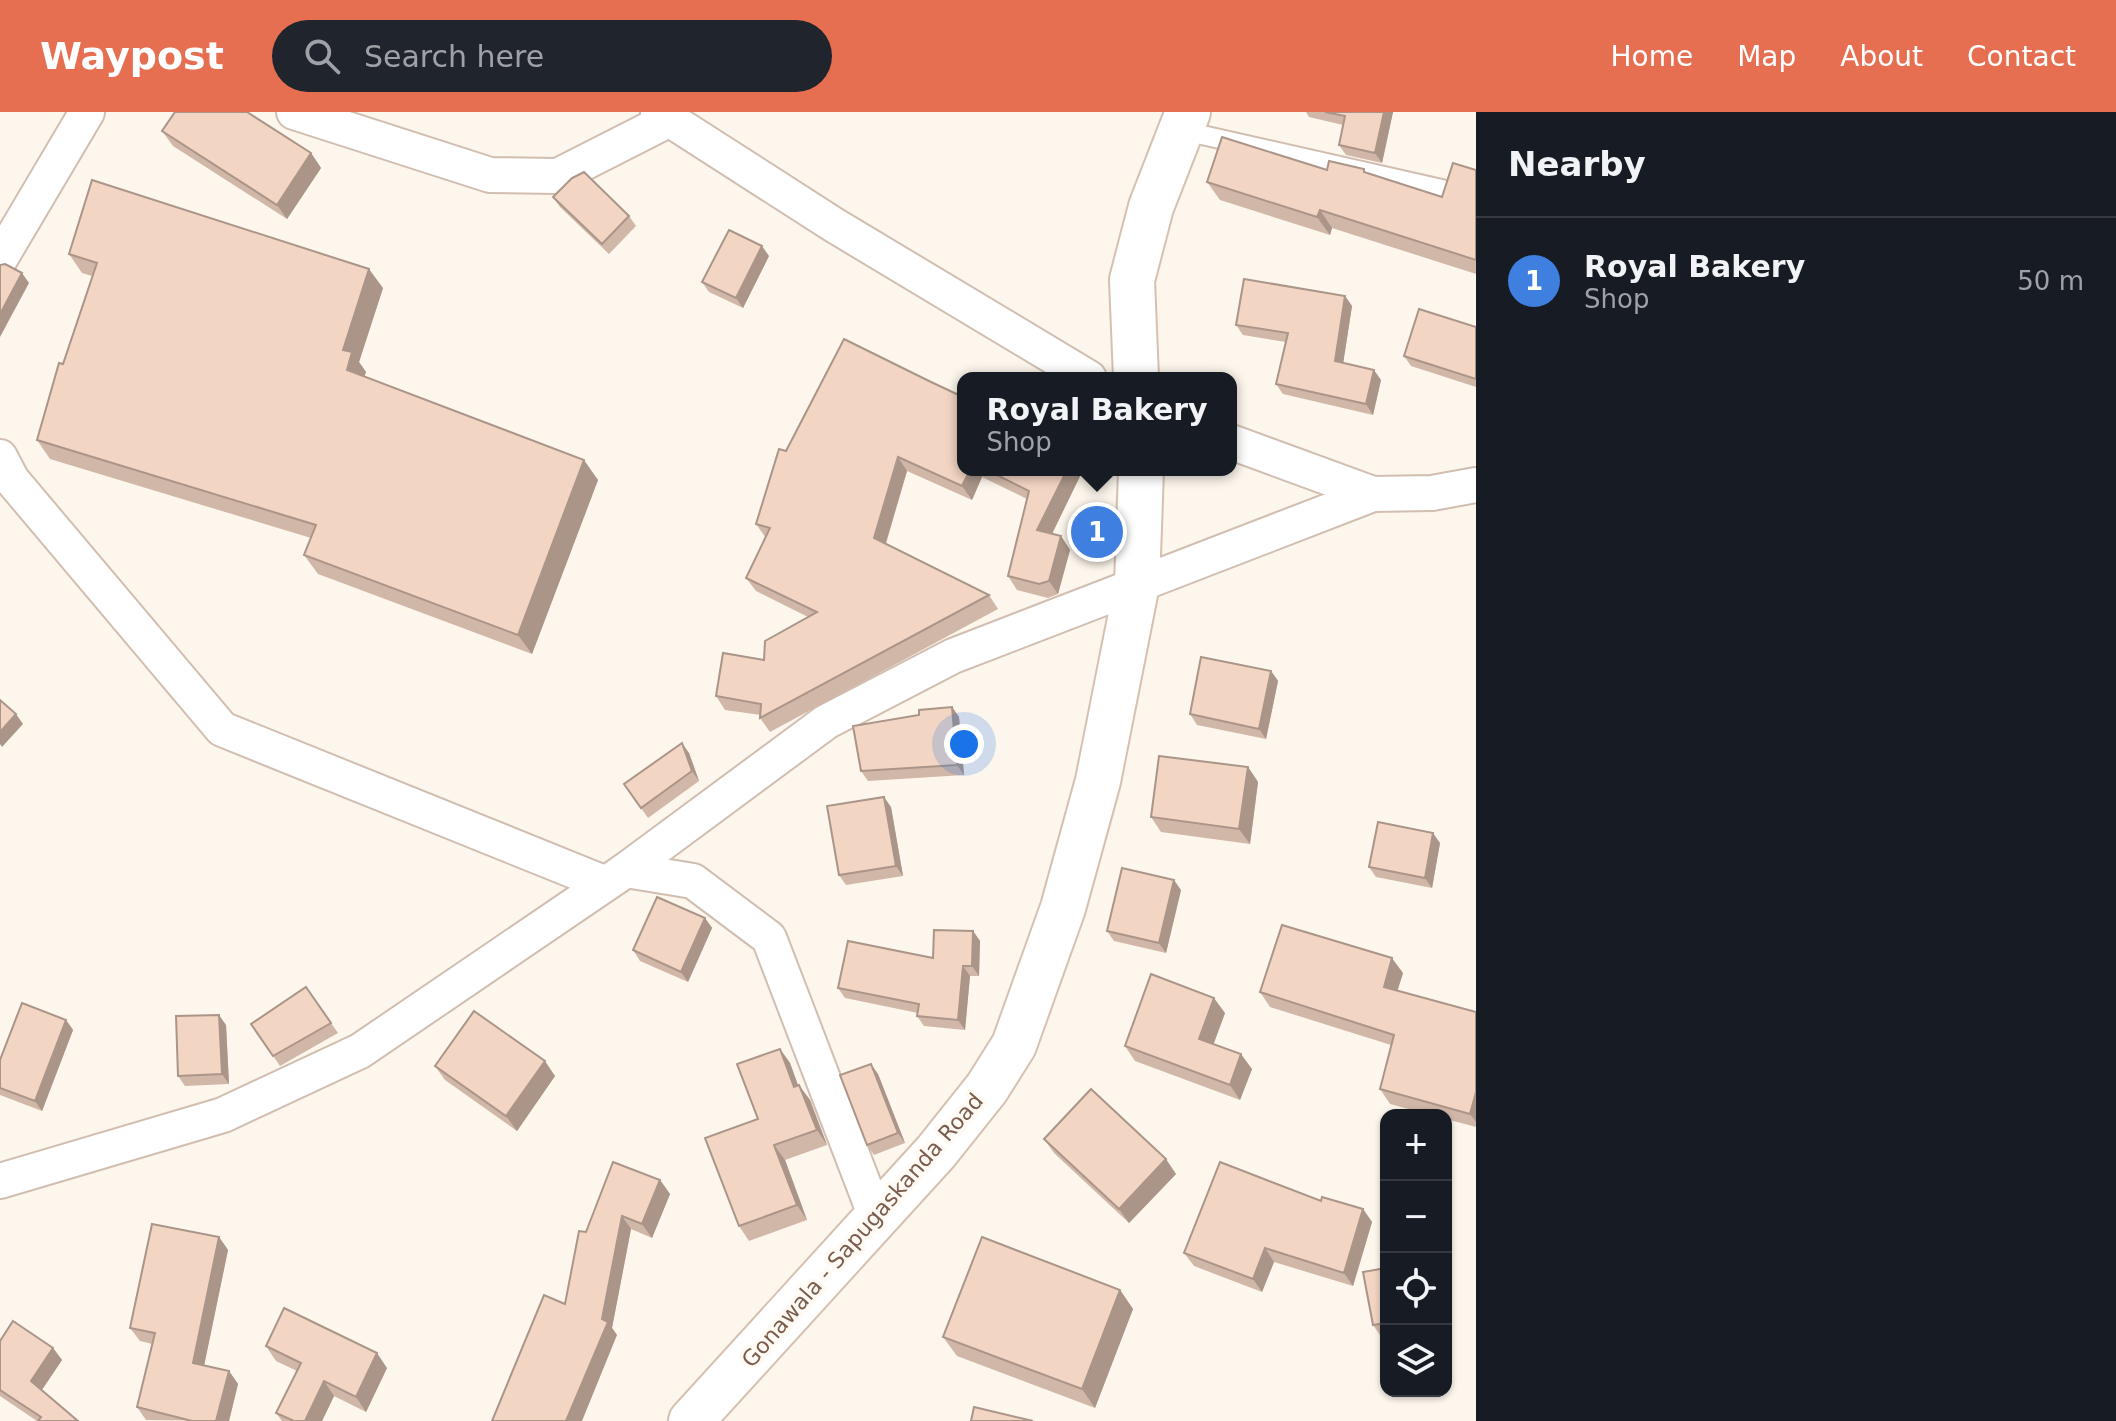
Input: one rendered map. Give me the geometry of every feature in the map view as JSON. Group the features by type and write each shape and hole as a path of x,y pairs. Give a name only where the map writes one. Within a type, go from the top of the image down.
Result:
{"street":[{"path":"0,259 87,112"},
{"path":"294,112 490,175 558,176 663,116 1079,372"},
{"path":"1136,372 1132,280 1151,207 1184,121"},
{"path":"1237,444 1373,494"},
{"path":"0,457 12,480 222,729 615,876 693,881 769,938 876,1217"},
{"name":"Gonawala - Sapugaskanda Road","path":"691,1421 936,1152 987,1088 1014,1045 1063,908 1098,781 1137,584 1141,476"},
{"path":"0,1181 223,1115 360,1051 615,876 826,722 953,656 1373,494 1432,493 1476,485"}],"lane":[{"path":"1184,121 1446,190"}],"building":[{"path":"175,112 247,112 311,153 277,205 162,131"},
{"path":"1325,112 1384,112 1375,153 1339,145 1345,116"},
{"path":"1222,137 1327,170 1329,161 1364,169 1364,172 1442,197 1453,163 1476,170 1476,260 1320,210 1317,217 1207,182"},
{"path":"584,172 629,216 602,244 553,197 572,178"},
{"path":"92,180 369,269 343,350 352,352 347,370 584,460 518,635 304,555 316,525 37,440 59,363 63,364 97,263 69,254"},
{"path":"729,230 762,246 736,298 702,282"},
{"path":"5,264 22,273 0,314 0,265"},
{"path":"1244,279 1345,296 1335,361 1374,370 1366,404 1276,384 1288,333 1236,325"},
{"path":"1419,309 1476,327 1476,379 1404,356"},
{"path":"844,339 957,394 957,476 967,476 962,486 898,457 874,538 989,595 760,718 761,704 716,696 723,653 764,660 765,641 817,612 746,578 770,528 756,524 779,449 786,451"},
{"path":"999,476 1064,476 1037,530 1061,536 1049,581 1039,584 1008,576 1029,491"},
{"path":"1201,657 1271,671 1259,729 1190,714"},
{"path":"0,700 16,714 0,732"},
{"path":"952,707 957,765 861,771 853,726 919,715 919,710"},
{"path":"682,743 692,771 641,808 624,784"},
{"path":"1159,756 1248,767 1239,829 1151,817"},
{"path":"884,797 896,866 839,875 827,806"},
{"path":"1378,822 1433,833 1425,878 1369,867"},
{"path":"1122,868 1174,880 1159,943 1107,931"},
{"path":"657,897 705,918 681,972 633,950"},
{"path":"1282,925 1392,958 1384,987 1476,1012 1476,1092 1470,1114 1380,1089 1394,1035 1260,992"},
{"path":"934,930 973,931 972,966 963,966 958,1020 917,1016 919,1004 838,988 848,941 933,958"},
{"path":"1151,974 1214,998 1199,1039 1241,1054 1230,1085 1125,1046"},
{"path":"306,987 331,1023 273,1056 251,1024"},
{"path":"22,1003 66,1020 35,1101 0,1088 0,1060"},
{"path":"474,1011 545,1061 506,1116 435,1066"},
{"path":"219,1015 222,1074 178,1076 176,1016"},
{"path":"780,1049 794,1087 799,1085 817,1130 774,1145 797,1205 739,1226 705,1138 758,1119 737,1064"},
{"path":"871,1064 898,1133 867,1145 840,1075"},
{"path":"1091,1089 1166,1159 1119,1209 1044,1139"},
{"path":"613,1162 660,1180 642,1224 622,1216 602,1319 608,1322 566,1421 492,1421 544,1295 565,1304 579,1231 586,1232"},
{"path":"1220,1162 1321,1201 1322,1197 1363,1209 1344,1273 1265,1248 1253,1279 1184,1253"},
{"path":"152,1224 219,1237 193,1363 229,1371 216,1421 192,1421 137,1407 155,1333 130,1328"},
{"path":"982,1237 1120,1290 1082,1389 943,1337"},
{"path":"1380,1269 1380,1324 1373,1325 1363,1272"},
{"path":"284,1308 377,1353 356,1397 324,1381 305,1421 294,1421 276,1413 301,1363 266,1346"},
{"path":"13,1321 53,1348 31,1381 78,1421 38,1421 41,1417 0,1390 0,1341"},
{"path":"974,1407 1033,1421 971,1421"}],"place":[{"name":"Royal Bakery","path":"1097,532"}]}
